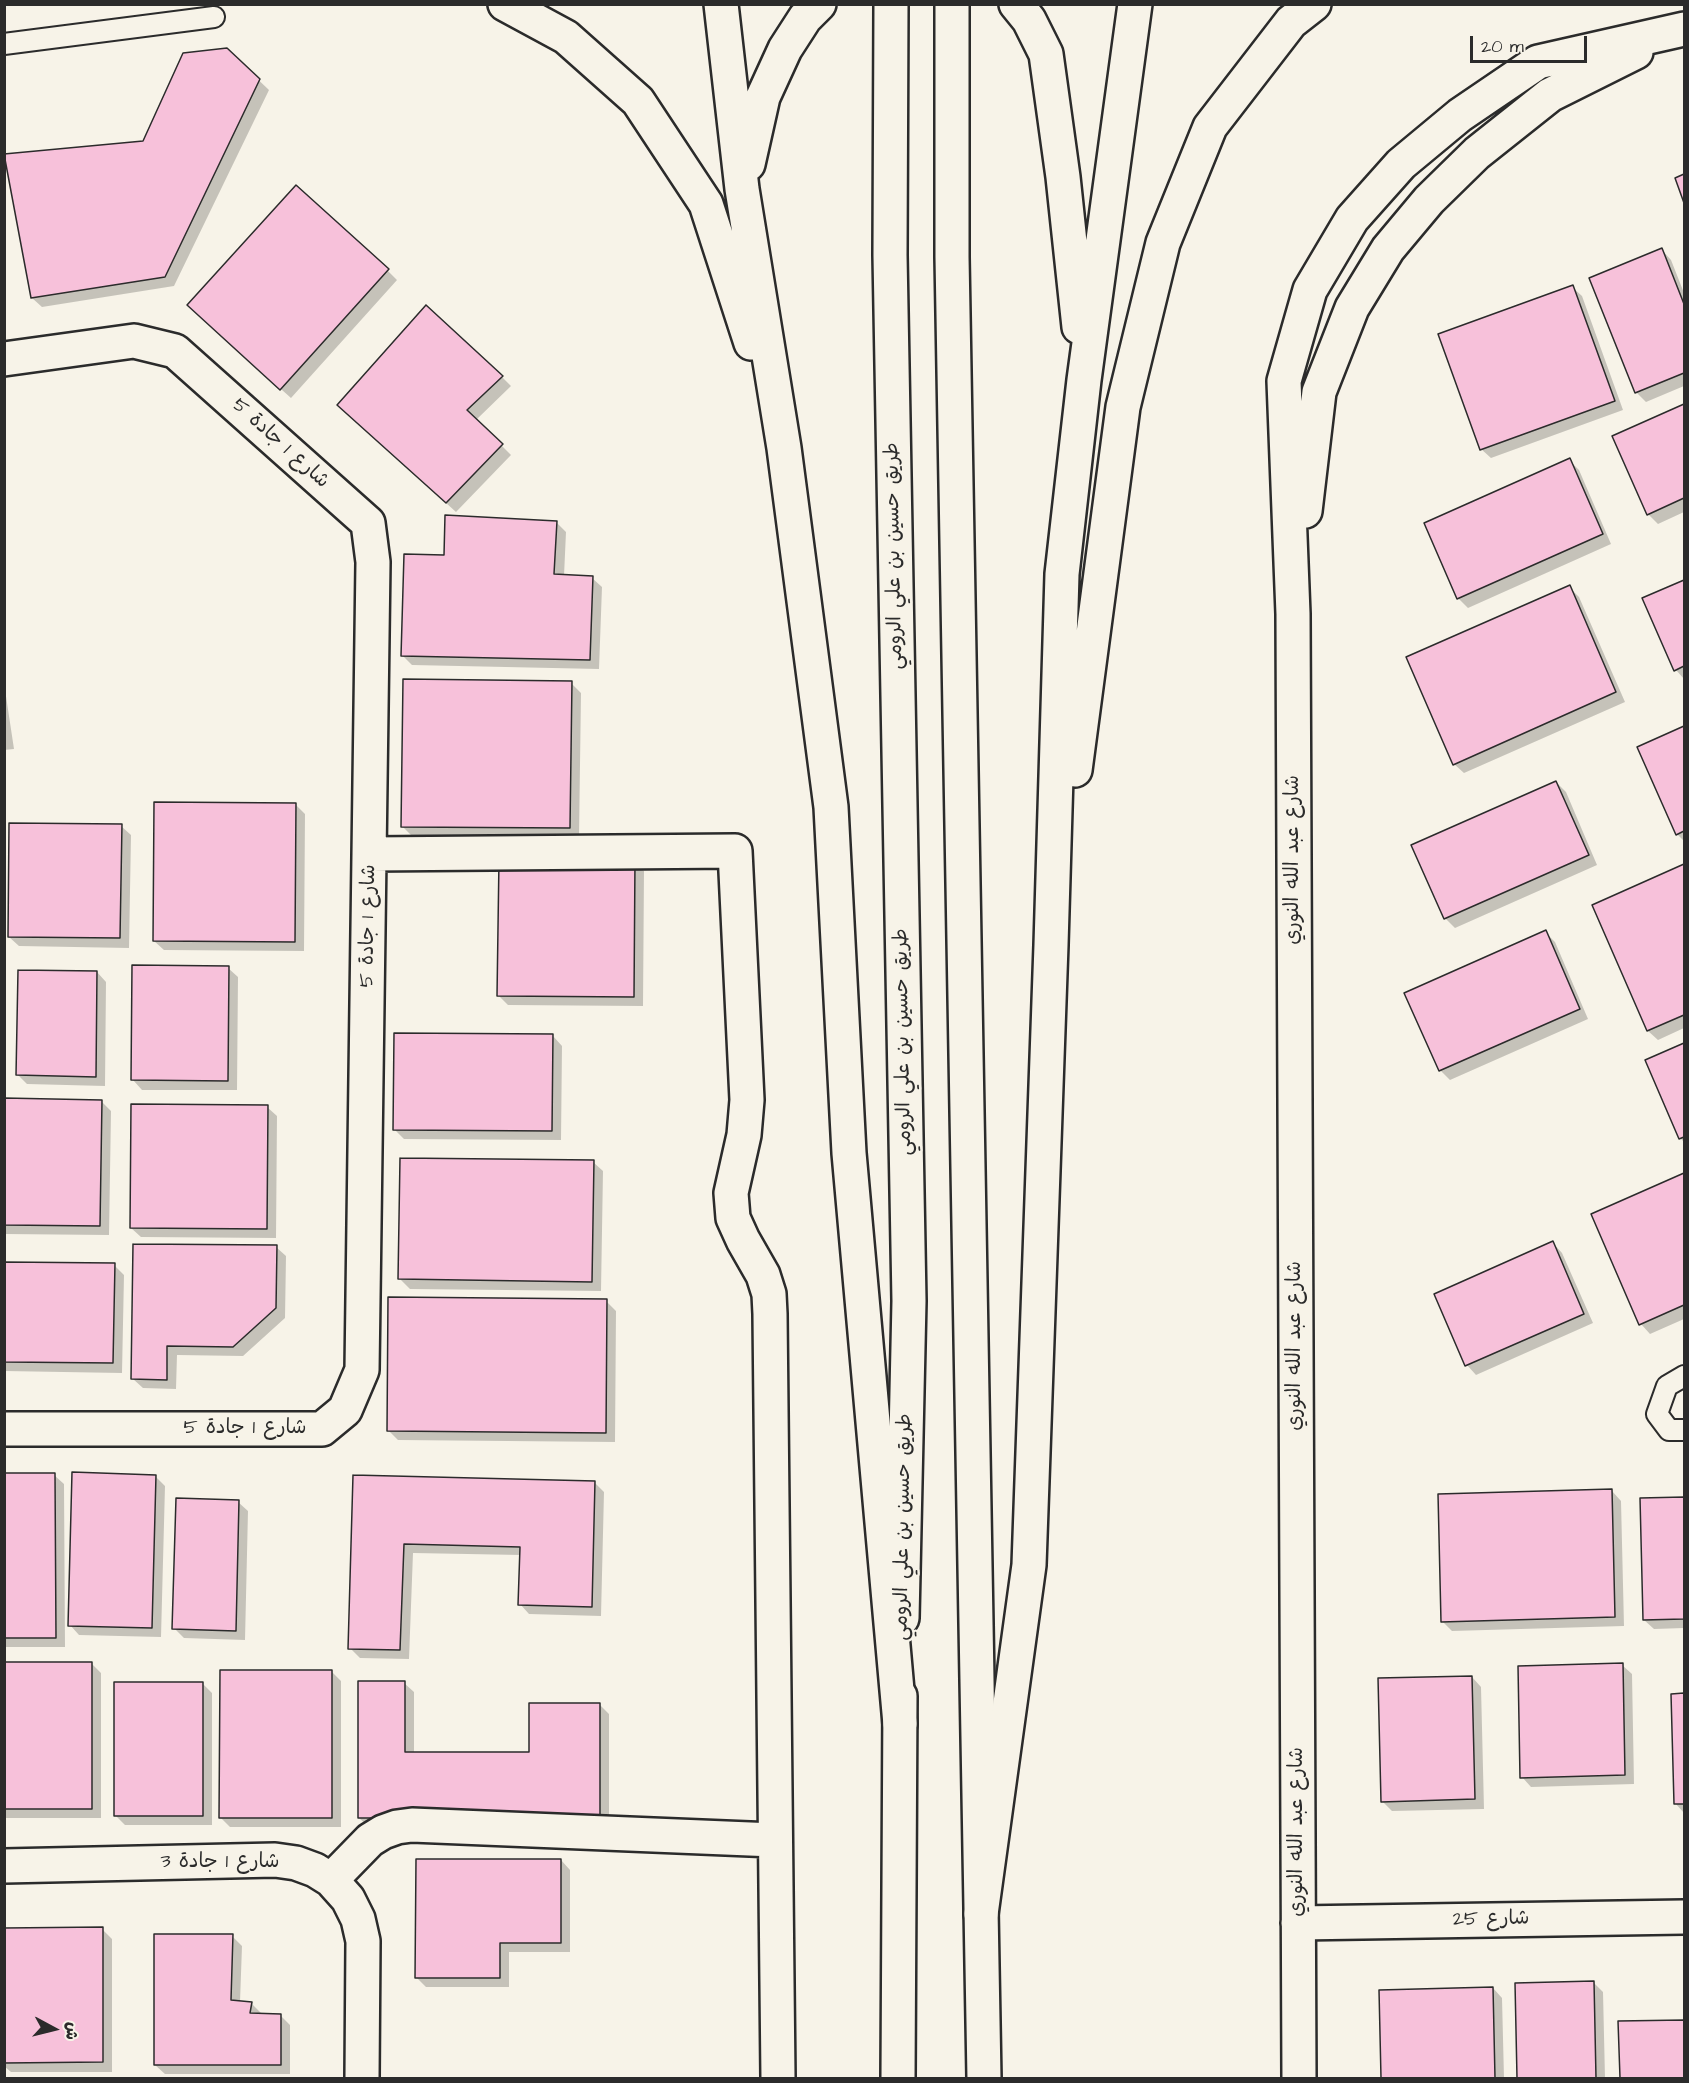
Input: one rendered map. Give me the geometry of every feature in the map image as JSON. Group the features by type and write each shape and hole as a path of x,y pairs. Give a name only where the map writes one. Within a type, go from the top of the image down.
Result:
{"main road":[{"path":"505,4 566,37 638,101 706,204 784,448"},
{"path":"721,4 742,189 784,448 831,807 849,1153 900,1724"},
{"path":"742,189 763,97 785,49 805,18 819,4"},
{"name":"طريق حسين بن علي الرومي","path":"891,4 890,255 909,1301 900,1724 898,2079"},
{"path":"952,4 952,257 984,2079"},
{"path":"1016,4 1029,20 1046,54 1063,177 1084,380"},
{"path":"981,1914 1029,1565 1052,945 1062,574 1084,380 1135,4"},
{"path":"1052,945 1123,407 1163,243 1210,127 1291,22 1314,4"},
{"name":"شارع عبد الله النوري","path":"1299,2079 1293,614 1284,381 1310,290 1352,219 1401,164 1460,115 1538,62 1684,29"},
{"name":"شارع عبد الله النوري","path":"1293,614 1319,392 1352,308 1388,249 1429,200 1477,153 1550,95 1684,29"},
{"name":"شارع 1 جادة 5","path":"4,359 134,341 175,351 369,523 373,562 362,1370 345,1410 322,1429 4,1430"},
{"path":"370,854 735,850 747,1100 744,1135 731,1193 733,1218 763,1275 769,1294 778,2079"},
{"path":"331,1880 370,1840 397,1827 412,1825 774,1840"},
{"name":"شارع 1 جادة 3","path":"4,1866 275,1860 296,1863 315,1870 331,1880 348,1899 358,1919 363,1941 362,2079"},
{"name":"شارع 25","path":"1298,1923 1684,1917"}],"lane":[{"path":"4,44 214,17"},
{"path":"1684,1376 1667,1386 1657,1414 1669,1430 1684,1430"}],"building":[{"path":"227,48 260,79 165,277 31,298 4,154 143,141 183,53"},
{"path":"1684,174 1684,203 1675,178"},
{"path":"296,185 389,269 280,390 187,305"},
{"path":"1662,248 1684,304 1684,373 1635,393 1589,278"},
{"path":"1573,285 1615,401 1480,450 1438,334"},
{"path":"426,305 503,376 467,410 503,444 446,503 337,405"},
{"path":"1684,404 1684,498 1647,515 1612,436"},
{"path":"1570,458 1603,534 1457,599 1424,523"},
{"path":"445,515 557,521 554,574 593,576 590,660 401,656 404,554 444,555"},
{"path":"1684,580 1684,666 1674,671 1642,598"},
{"path":"1570,585 1616,692 1453,765 1406,657"},
{"path":"403,679 572,681 570,828 401,827"},
{"path":"1684,726 1684,831 1676,835 1637,747"},
{"path":"1556,781 1589,855 1444,919 1411,845"},
{"path":"154,802 296,803 295,942 153,941"},
{"path":"9,823 122,824 120,938 8,937"},
{"path":"499,859 635,860 634,997 497,996"},
{"path":"1684,864 1684,1015 1647,1031 1592,905"},
{"path":"1546,930 1580,1009 1439,1071 1404,993"},
{"path":"132,965 229,966 228,1081 131,1080"},
{"path":"18,970 97,971 96,1077 16,1075"},
{"path":"394,1033 553,1034 552,1131 393,1130"},
{"path":"1684,1043 1684,1137 1679,1139 1645,1060"},
{"path":"4,1098 102,1100 100,1226 4,1225"},
{"path":"131,1104 268,1105 267,1229 130,1228"},
{"path":"400,1158 594,1160 592,1282 398,1279"},
{"path":"1684,1173 1684,1305 1639,1325 1591,1214"},
{"path":"1553,1241 1584,1314 1465,1366 1434,1294"},
{"path":"133,1244 277,1245 276,1308 233,1347 167,1346 167,1380 131,1379"},
{"path":"4,1262 115,1263 113,1363 4,1362"},
{"path":"388,1297 607,1299 606,1433 387,1431"},
{"path":"72,1472 156,1475 152,1628 68,1626"},
{"path":"4,1473 55,1473 56,1638 4,1638"},
{"path":"353,1475 595,1481 592,1607 518,1605 520,1547 404,1544 400,1650 348,1649"},
{"path":"1612,1489 1615,1617 1441,1622 1438,1494"},
{"path":"1684,1497 1684,1619 1643,1620 1640,1498"},
{"path":"176,1498 239,1500 236,1631 172,1629"},
{"path":"4,1662 92,1662 92,1809 4,1809"},
{"path":"1623,1663 1625,1775 1520,1778 1518,1666"},
{"path":"220,1670 332,1670 332,1818 219,1818"},
{"path":"1472,1676 1475,1799 1381,1802 1378,1678"},
{"path":"358,1681 405,1681 405,1752 529,1752 529,1703 600,1703 600,1818 358,1818"},
{"path":"114,1682 203,1682 203,1816 114,1816"},
{"path":"1684,1693 1684,1804 1674,1804 1671,1694"},
{"path":"416,1859 561,1859 561,1943 500,1943 500,1978 415,1978"},
{"path":"103,1927 103,2062 4,2063 4,1928"},
{"path":"154,1934 233,1934 231,2000 252,2002 250,2013 281,2014 281,2065 154,2065"},
{"path":"1594,1981 1596,2078 1517,2078 1515,1983"},
{"path":"1493,1987 1495,2078 1381,2078 1379,1990"},
{"path":"1684,2020 1684,2078 1620,2078 1618,2021"}]}
